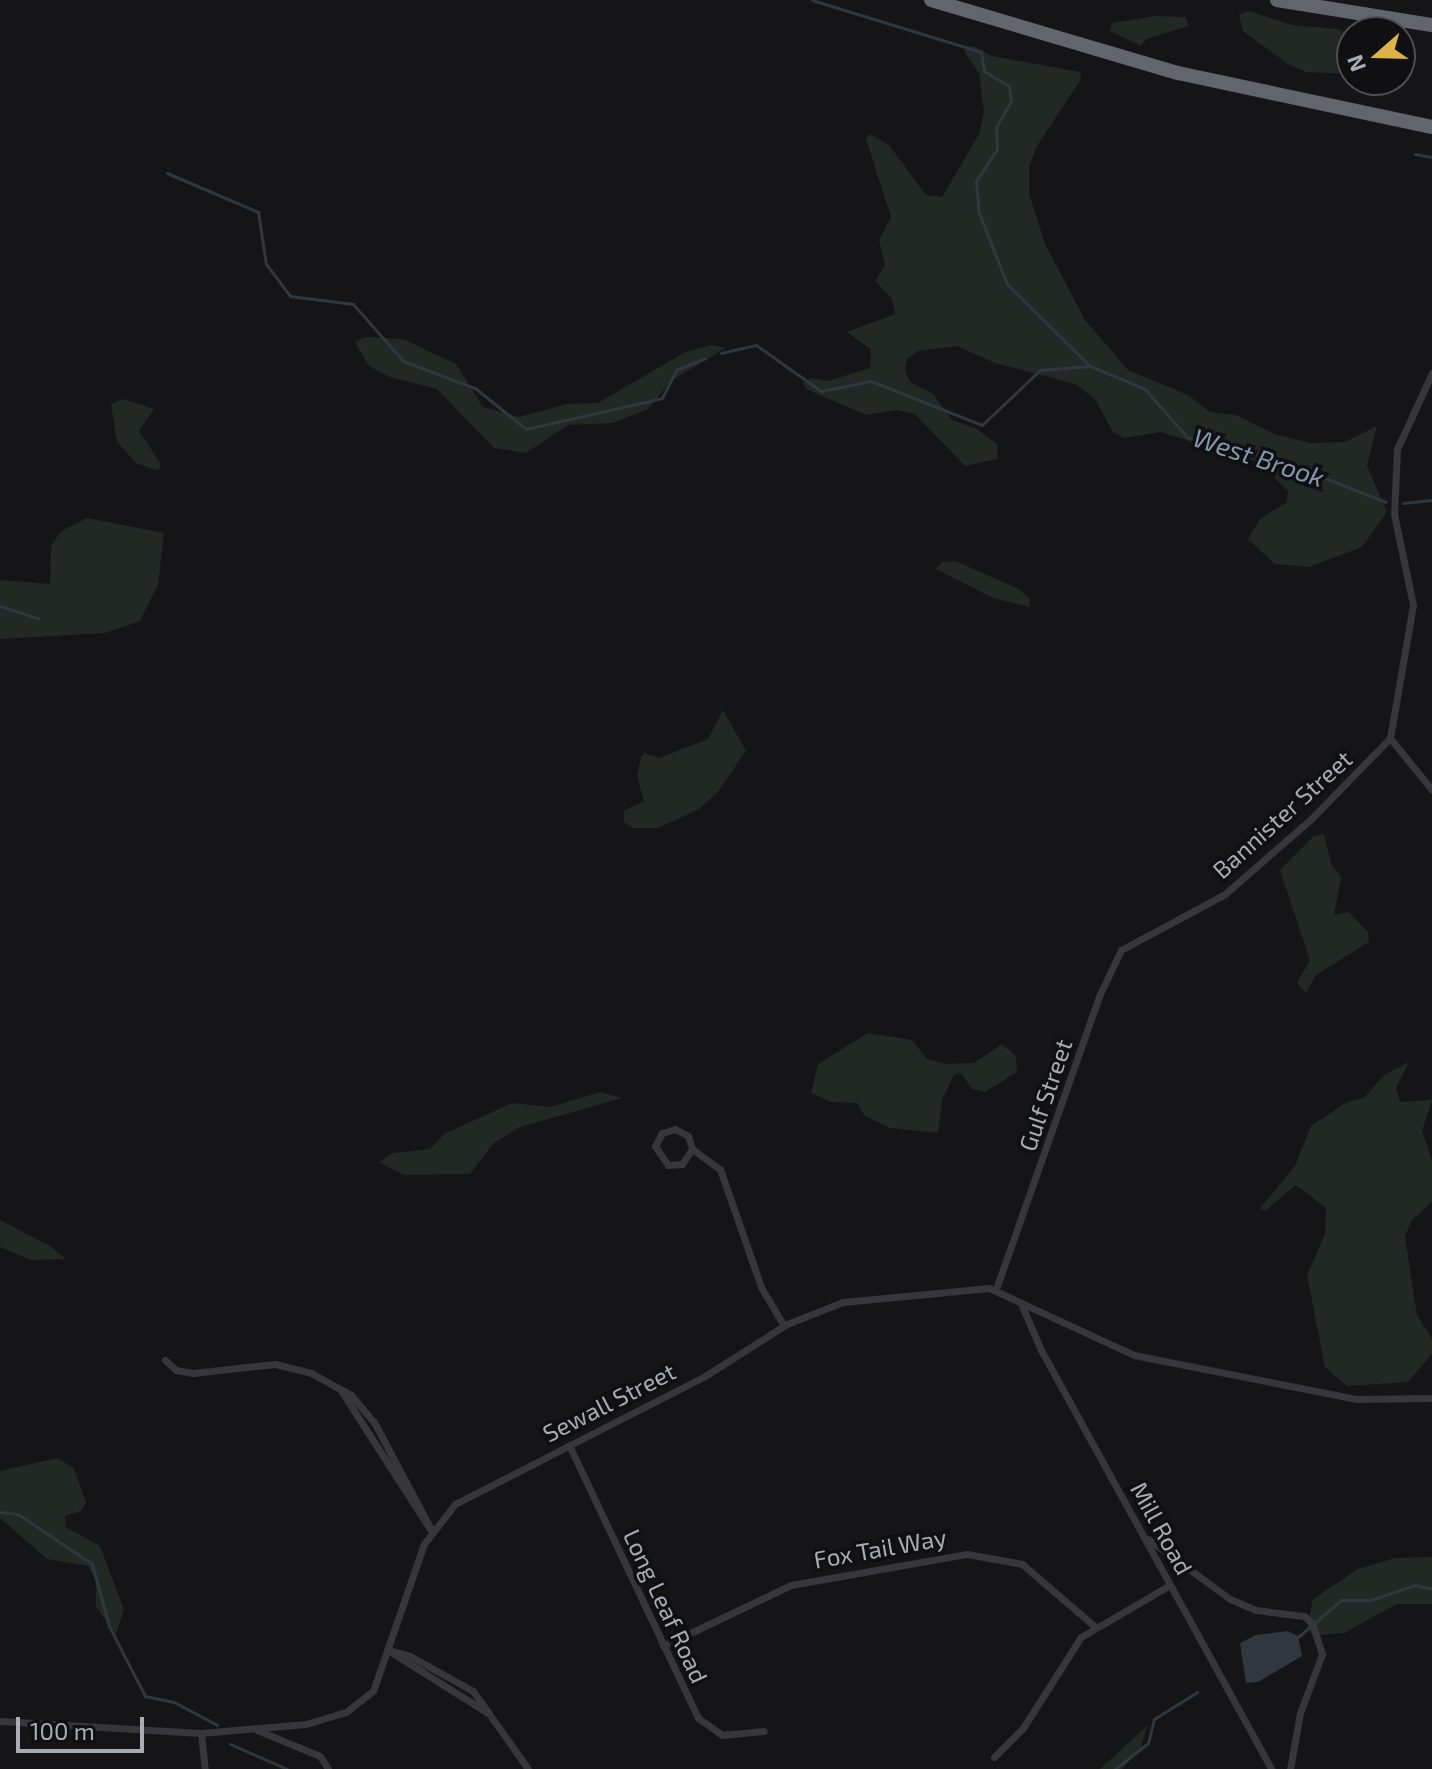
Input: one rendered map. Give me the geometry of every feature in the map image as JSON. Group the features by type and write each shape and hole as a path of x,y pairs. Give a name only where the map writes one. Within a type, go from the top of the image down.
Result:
{"highway":[{"path":"931,0 1239,89 1432,127"},
{"path":"1277,0 1432,25"}],"street":[{"path":"1432,373 1397,449 1394,514 1411,576 1413,613 1390,738 1432,790"},
{"name":"Bannister Street","path":"1153,932 1199,912 1266,862 1390,738"},
{"name":"Gulf Street","path":"996,1289 1113,961 1127,943 1153,932"},
{"path":"692,1149 686,1162 672,1166 660,1160 655,1146 662,1133 675,1129 688,1136 692,1149 711,1158 726,1179 761,1287 784,1326"},
{"name":"Sewall Street","path":"0,1721 201,1733 307,1724 358,1705 373,1691 432,1531 474,1491 705,1376 784,1326 862,1298 976,1286 996,1289"},
{"path":"996,1289 1022,1305 1134,1355 1377,1400 1432,1398"},
{"name":"Mill Road","path":"1022,1305 1142,1534 1271,1769"},
{"path":"165,1360 176,1370 193,1373 275,1364 311,1373 341,1390 432,1531"},
{"name":"Long Leaf Road","path":"569,1445 663,1646 706,1726 728,1736 764,1731"},
{"path":"1142,1534 1230,1599 1256,1610 1304,1616 1314,1626 1322,1654 1300,1713 1290,1769"},
{"name":"Fox Tail Way","path":"663,1646 791,1585 967,1554 1022,1564 1094,1626"},
{"path":"994,1757 1023,1728 1058,1666 1094,1626 1170,1585"},
{"path":"389,1650 493,1717 528,1769"},
{"path":"257,1730 320,1756 328,1769"},
{"path":"201,1733 205,1769"}],"shaded area":[{"path":"1249,11 1292,25 1336,29 1336,73 1306,72 1288,64 1243,31 1239,15"},
{"path":"1155,16 1186,17 1189,26 1146,39 1141,46 1110,31 1112,23"},
{"path":"973,46 992,56 1080,72 1081,79 1037,146 1029,167 1029,193 1045,244 1085,320 1128,370 1188,395 1210,412 1236,415 1277,435 1311,443 1345,442 1377,426 1367,466 1387,512 1362,547 1309,567 1275,564 1248,539 1261,518 1287,502 1288,491 1258,462 1160,432 1124,438 1113,432 1094,398 1075,384 995,363 957,346 918,351 907,359 905,370 910,382 933,394 952,420 977,429 998,445 997,459 965,466 915,414 896,410 866,415 806,389 803,383 811,378 828,381 870,368 871,349 847,332 895,314 892,299 875,281 885,265 879,240 891,217 866,139 870,134 889,145 926,195 942,197 979,134 984,112 979,73 964,48"},
{"path":"365,337 403,339 456,364 483,407 519,417 567,404 598,403 685,352 712,345 726,348 672,380 648,409 613,423 568,425 526,453 494,448 437,389 390,377 369,366 355,342"},
{"path":"123,399 154,409 139,431 161,464 158,471 136,463 117,442 111,404"},
{"path":"87,518 164,533 158,585 140,621 105,633 0,639 0,580 50,584 51,546 61,531"},
{"path":"955,561 1019,589 1030,599 1029,607 993,598 936,569 942,562"},
{"path":"723,710 746,751 717,793 699,809 658,828 632,828 624,822 624,811 644,801 637,776 641,757 645,753 659,758 708,739"},
{"path":"1324,834 1331,863 1341,877 1334,915 1349,912 1368,932 1369,942 1316,975 1306,993 1297,983 1310,960 1280,870 1314,836"},
{"path":"868,1033 912,1040 927,1059 946,1064 974,1063 1002,1044 1016,1056 1017,1072 985,1092 972,1089 961,1073 954,1075 942,1100 938,1133 890,1128 865,1116 857,1103 831,1102 811,1093 818,1064"},
{"path":"1409,1062 1396,1088 1400,1102 1432,1100 1422,1131 1432,1160 1432,1202 1412,1220 1405,1236 1417,1315 1432,1339 1432,1354 1408,1382 1347,1386 1325,1367 1307,1275 1325,1234 1326,1208 1296,1185 1265,1211 1260,1208 1295,1166 1311,1126 1347,1102 1364,1098 1383,1076"},
{"path":"601,1092 622,1098 520,1127 494,1143 470,1174 404,1175 379,1162 393,1153 430,1149 444,1134 512,1103 550,1107"},
{"path":"0,1220 50,1246 66,1259 31,1260 0,1247"},
{"path":"57,1458 74,1468 86,1503 81,1511 65,1516 66,1527 100,1546 124,1610 116,1634 96,1607 96,1581 88,1566 47,1559 0,1518 0,1471"},
{"path":"1432,1557 1432,1604 1397,1604 1344,1633 1314,1636 1307,1628 1313,1599 1358,1569 1395,1558"},
{"path":"1288,1631 1298,1636 1302,1656 1258,1682 1246,1683 1240,1643 1256,1635"},
{"path":"1148,1725 1140,1749 1122,1769 1100,1769"}],"waterway":[{"path":"812,0 981,52 984,71 1009,86 1011,101 996,127 997,149 976,181 979,213 1007,284 1090,366"},
{"path":"1415,154 1432,157"},
{"name":"West Brook","path":"167,173 258,212 266,264 290,296 353,304 403,361 475,388 526,429 662,398 676,370 705,358"},
{"name":"West Brook","path":"721,353 756,345 821,391 871,381 982,425 1040,370 1090,366 1145,389 1187,437 1271,457 1386,502"},
{"name":"West Brook","path":"1403,503 1432,500"},
{"path":"0,606 38,618"},
{"path":"0,1512 18,1514 92,1564 109,1626 145,1696 174,1702 217,1725"},
{"path":"1298,1637 1341,1600 1371,1600 1415,1585 1432,1589"},
{"path":"1115,1769 1148,1743 1154,1719 1197,1692"},
{"path":"230,1744 287,1769"}]}
